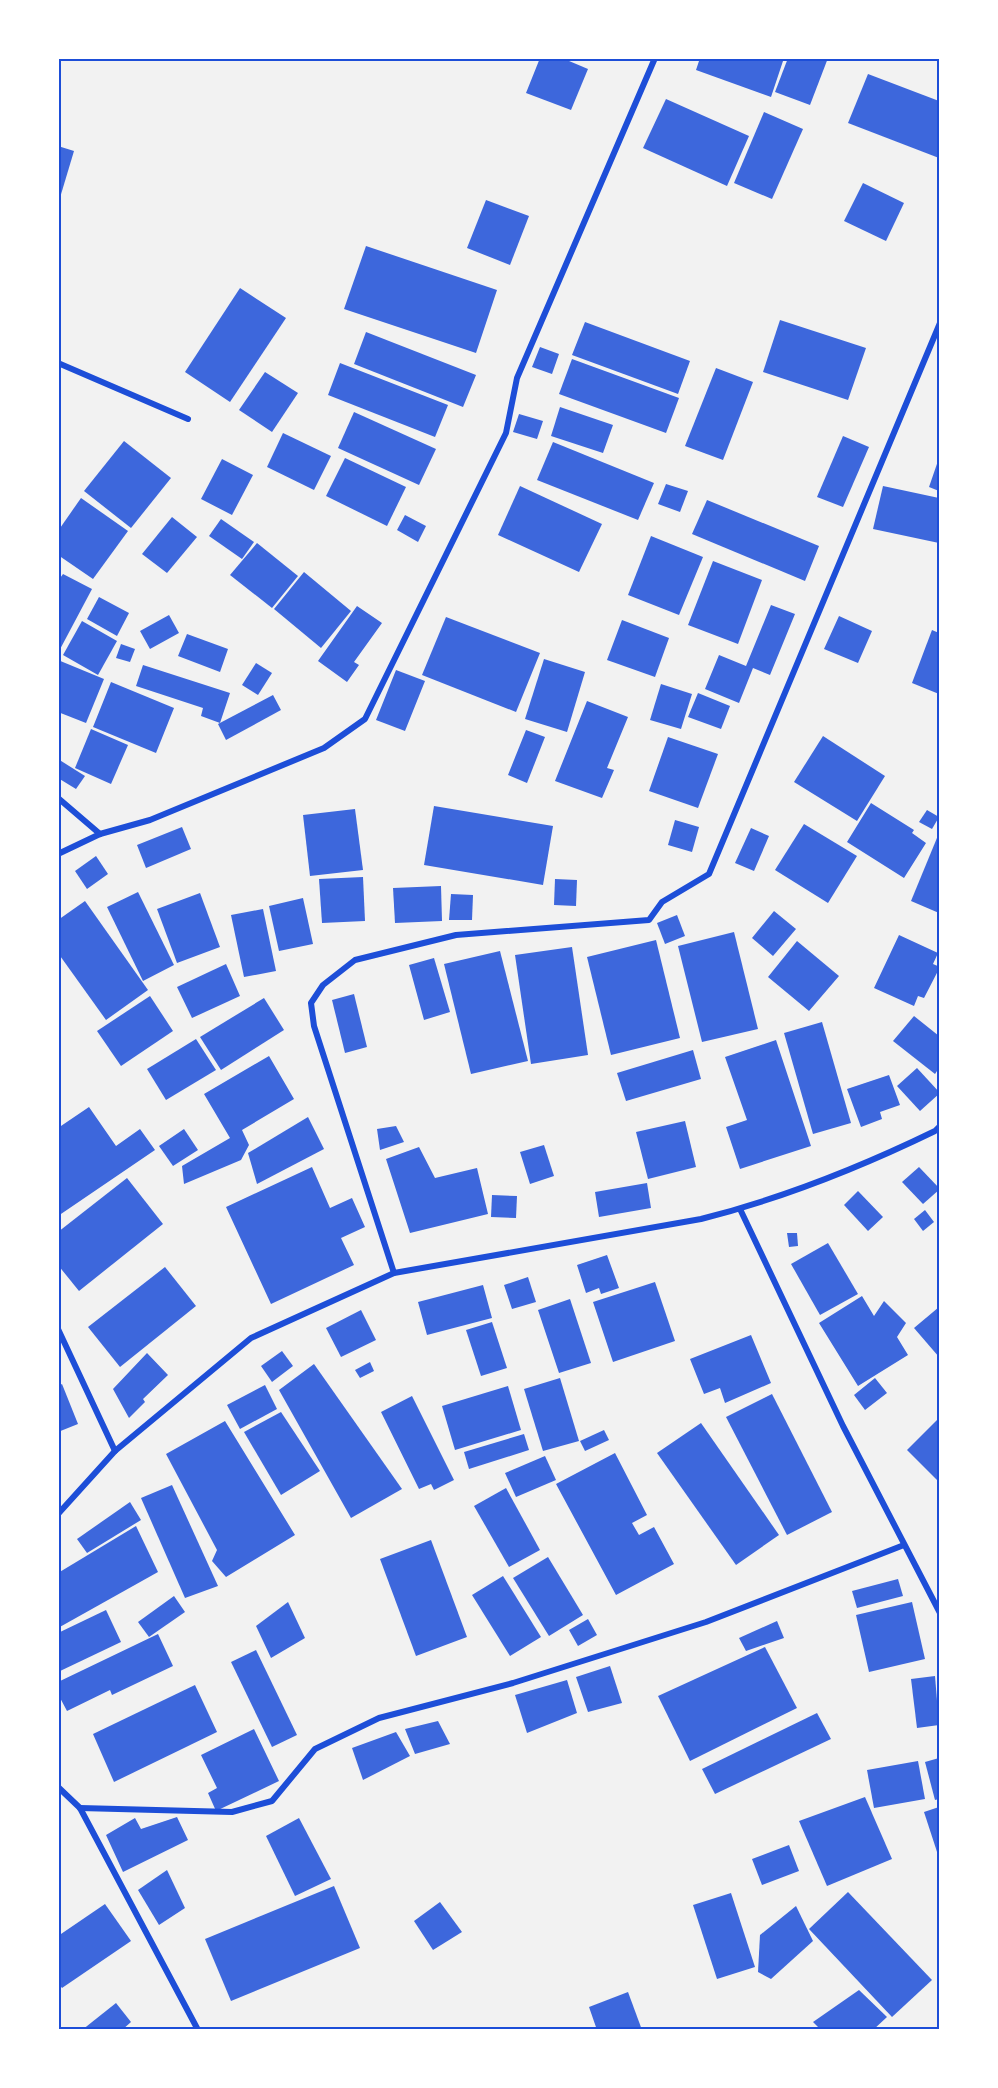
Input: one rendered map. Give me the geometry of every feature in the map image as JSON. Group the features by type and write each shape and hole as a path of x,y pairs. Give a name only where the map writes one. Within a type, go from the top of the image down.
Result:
{"street":[{"path":"58,854 100,834 150,820 324,748 365,718 396,660 506,433 518,378 655,58"},
{"path":"394,1274 314,1026 312,1003 323,985 355,960 456,935 649,920 662,902 710,874 939,323"},
{"path":"58,363 189,419"},
{"path":"58,798 100,834"},
{"path":"58,1514 115,1451 251,1338 394,1274 700,1219 740,1209 884,1156 935,1131 939,1126"},
{"path":"740,1209 843,1426 939,1612"},
{"path":"58,1329 115,1451"},
{"path":"80,1808 232,1812 272,1801 315,1749 379,1718 513,1683 706,1622 904,1545"},
{"path":"58,1787 80,1808 198,2030"}],"building":[{"path":"540,58 562,58 588,69 571,110 526,93"},
{"path":"700,58 784,58 771,97 696,70"},
{"path":"788,58 828,58 810,105 775,92"},
{"path":"868,74 939,101 939,158 848,123"},
{"path":"666,99 749,136 727,186 643,148"},
{"path":"764,112 803,129 772,199 734,183"},
{"path":"58,146 74,151 59,201 58,201"},
{"path":"863,183 904,203 886,241 844,221"},
{"path":"486,200 529,216 510,265 467,248"},
{"path":"366,246 497,290 476,353 344,309"},
{"path":"240,288 286,318 230,402 185,372"},
{"path":"780,320 866,348 848,400 763,372"},
{"path":"585,322 690,361 678,394 572,355"},
{"path":"366,332 476,375 463,407 354,364"},
{"path":"540,347 559,354 552,374 532,367"},
{"path":"572,359 679,398 666,433 559,394"},
{"path":"340,363 448,405 435,437 328,395"},
{"path":"716,368 753,382 723,460 685,446"},
{"path":"265,372 298,393 272,432 239,410"},
{"path":"560,407 613,425 603,453 551,436"},
{"path":"354,412 436,449 419,485 338,448"},
{"path":"519,414 543,421 537,439 513,432"},
{"path":"283,433 331,456 314,490 267,467"},
{"path":"843,436 869,447 843,507 817,497"},
{"path":"124,441 171,478 131,528 84,491"},
{"path":"553,442 654,483 638,520 537,480"},
{"path":"345,458 406,487 387,526 326,496"},
{"path":"939,458 939,491 929,487"},
{"path":"222,459 253,475 232,515 201,499"},
{"path":"666,484 688,491 680,512 658,504"},
{"path":"520,486 602,524 579,572 498,535"},
{"path":"883,486 939,498 939,543 873,529"},
{"path":"81,498 128,531 93,579 58,555 58,531"},
{"path":"707,500 819,546 805,581 692,534"},
{"path":"405,515 426,526 418,542 397,530"},
{"path":"172,517 197,537 167,573 142,554"},
{"path":"221,519 254,542 242,559 209,536"},
{"path":"651,536 703,557 679,615 628,595"},
{"path":"257,543 298,576 272,608 230,575"},
{"path":"713,561 762,580 738,644 688,625"},
{"path":"304,572 351,611 321,648 274,609"},
{"path":"63,574 92,589 58,653 58,581"},
{"path":"99,597 129,613 117,636 87,619"},
{"path":"771,605 795,614 770,675 753,668 739,703 705,689 719,655 746,666"},
{"path":"357,606 382,623 354,662 359,665 347,682 318,661"},
{"path":"169,615 179,633 150,649 140,631"},
{"path":"839,616 872,631 858,663 824,649"},
{"path":"446,617 540,653 516,712 422,675"},
{"path":"622,620 669,638 655,677 607,660"},
{"path":"82,621 117,641 98,675 63,655"},
{"path":"932,630 939,633 939,694 912,683"},
{"path":"187,634 228,649 220,672 178,656"},
{"path":"121,644 135,649 130,662 116,658"},
{"path":"544,659 585,672 567,732 525,719"},
{"path":"58,660 104,679 86,723 58,712"},
{"path":"256,663 272,673 258,695 242,685"},
{"path":"143,665 230,693 220,723 201,716 203,708 136,686"},
{"path":"396,670 425,681 405,731 376,720"},
{"path":"111,682 174,708 156,753 93,727"},
{"path":"661,684 692,694 681,729 650,720"},
{"path":"698,693 730,706 721,729 688,717"},
{"path":"273,695 281,710 226,740 218,724"},
{"path":"587,701 628,717 607,768 614,770 602,798 555,781"},
{"path":"91,729 128,745 111,784 75,768"},
{"path":"526,730 545,737 527,783 508,775"},
{"path":"823,736 885,776 857,821 794,782"},
{"path":"668,737 718,754 698,808 649,791"},
{"path":"58,759 85,776 76,789 58,778"},
{"path":"871,803 914,830 912,833 926,843 904,878 847,842"},
{"path":"434,806 553,826 543,885 424,865"},
{"path":"355,809 363,870 310,876 303,815"},
{"path":"927,810 939,817 932,829 919,822"},
{"path":"675,820 699,827 692,852 668,845"},
{"path":"804,824 857,856 828,903 775,870"},
{"path":"182,827 191,849 146,868 137,845"},
{"path":"751,828 769,836 754,871 735,863"},
{"path":"939,833 939,913 911,901"},
{"path":"96,856 108,874 87,889 75,871"},
{"path":"363,877 365,921 322,923 319,879"},
{"path":"555,879 577,880 576,906 554,905"},
{"path":"441,886 442,921 395,923 393,888"},
{"path":"138,892 174,965 143,981 107,907"},
{"path":"200,893 220,947 177,963 157,909"},
{"path":"451,894 473,895 472,920 449,920"},
{"path":"303,898 313,944 279,951 269,906"},
{"path":"85,901 148,990 106,1020 58,953 58,920"},
{"path":"263,909 276,971 244,977 231,915"},
{"path":"774,911 796,929 773,956 752,938"},
{"path":"677,915 685,936 665,944 657,923"},
{"path":"734,932 758,1029 702,1042 678,946"},
{"path":"899,935 938,953 933,964 940,967 924,998 918,996 914,1006 874,988"},
{"path":"656,940 680,1038 611,1055 587,957"},
{"path":"797,941 839,976 809,1011 768,977"},
{"path":"572,947 588,1055 531,1064 515,955"},
{"path":"500,951 528,1061 471,1074 444,964"},
{"path":"434,958 450,1012 424,1020 409,965"},
{"path":"226,964 240,996 192,1018 177,987"},
{"path":"354,994 367,1047 345,1053 332,1000"},
{"path":"150,996 173,1031 121,1066 97,1031"},
{"path":"264,998 284,1030 221,1070 200,1037"},
{"path":"914,1016 939,1036 939,1068 935,1074 893,1041"},
{"path":"822,1022 851,1123 813,1134 784,1033"},
{"path":"196,1039 216,1070 166,1100 147,1069"},
{"path":"776,1040 811,1146 740,1169 726,1127 747,1120 725,1057"},
{"path":"693,1050 701,1079 626,1101 617,1073"},
{"path":"269,1056 294,1099 242,1130 249,1145 241,1160 184,1184 182,1166 230,1138 204,1094"},
{"path":"917,1068 940,1093 920,1111 897,1086"},
{"path":"889,1075 900,1105 880,1112 882,1119 861,1127 847,1089"},
{"path":"89,1107 116,1146 140,1129 155,1150 58,1216 58,1128"},
{"path":"308,1117 324,1149 257,1184 248,1153"},
{"path":"685,1121 696,1167 648,1179 636,1132"},
{"path":"396,1126 404,1142 380,1150 377,1129"},
{"path":"184,1129 198,1150 173,1166 159,1146"},
{"path":"544,1145 554,1176 530,1184 520,1152"},
{"path":"419,1147 435,1178 477,1168 488,1214 410,1233 386,1159"},
{"path":"312,1167 330,1208 352,1198 365,1227 341,1238 354,1265 271,1304 226,1207"},
{"path":"919,1167 940,1189 923,1204 902,1182"},
{"path":"127,1178 163,1224 79,1291 58,1265 58,1232"},
{"path":"647,1183 651,1208 599,1217 595,1192"},
{"path":"858,1191 883,1217 868,1231 844,1205"},
{"path":"492,1195 517,1196 516,1218 491,1217"},
{"path":"925,1210 934,1222 923,1231 914,1219"},
{"path":"787,1233 797,1233 798,1246 789,1247"},
{"path":"828,1243 858,1294 820,1315 791,1264"},
{"path":"607,1255 619,1288 601,1294 599,1288 586,1293 577,1265"},
{"path":"165,1267 196,1306 120,1367 88,1327"},
{"path":"528,1277 536,1302 512,1309 504,1285"},
{"path":"655,1282 675,1341 613,1362 593,1302"},
{"path":"483,1285 492,1318 427,1335 418,1302"},
{"path":"862,1296 874,1316 884,1301 906,1323 897,1337 908,1355 858,1386 819,1323"},
{"path":"570,1299 591,1363 559,1373 538,1310"},
{"path":"939,1307 939,1357 914,1328"},
{"path":"361,1310 376,1340 341,1357 326,1328"},
{"path":"492,1322 507,1368 481,1376 466,1330"},
{"path":"751,1335 771,1383 725,1403 720,1388 704,1394 690,1359"},
{"path":"282,1351 293,1366 272,1382 261,1366"},
{"path":"147,1353 168,1375 143,1399 145,1402 129,1418 113,1389"},
{"path":"370,1362 374,1371 360,1378 355,1370"},
{"path":"314,1364 402,1489 351,1518 279,1390"},
{"path":"560,1378 579,1441 543,1451 524,1389"},
{"path":"875,1378 887,1393 865,1410 854,1395"},
{"path":"62,1384 78,1424 58,1432 58,1386"},
{"path":"265,1385 277,1409 240,1429 227,1405"},
{"path":"508,1386 521,1430 455,1450 442,1406"},
{"path":"772,1394 832,1512 787,1535 726,1417"},
{"path":"412,1396 454,1480 434,1490 431,1484 419,1489 381,1412"},
{"path":"281,1412 320,1471 281,1495 244,1432"},
{"path":"939,1418 939,1482 907,1450"},
{"path":"225,1421 295,1535 226,1577 212,1561 217,1550 166,1454"},
{"path":"701,1423 779,1535 736,1565 657,1453"},
{"path":"604,1430 609,1440 585,1451 580,1441"},
{"path":"524,1434 529,1450 469,1469 464,1452"},
{"path":"615,1453 647,1515 632,1523 639,1535 654,1527 674,1564 616,1595 556,1484"},
{"path":"545,1456 556,1480 516,1497 505,1473"},
{"path":"172,1485 218,1586 185,1598 141,1498"},
{"path":"506,1488 540,1550 509,1567 474,1506"},
{"path":"130,1502 141,1520 87,1553 77,1539"},
{"path":"136,1526 158,1572 58,1628 58,1573"},
{"path":"431,1540 467,1637 416,1656 380,1559"},
{"path":"548,1557 583,1615 549,1636 513,1578"},
{"path":"503,1576 541,1637 510,1656 472,1595"},
{"path":"898,1579 903,1596 857,1608 852,1591"},
{"path":"174,1596 185,1612 149,1637 138,1622"},
{"path":"288,1602 305,1638 271,1658 256,1626"},
{"path":"912,1602 925,1659 869,1672 856,1615"},
{"path":"106,1610 121,1642 58,1672 58,1633"},
{"path":"588,1619 597,1635 578,1646 569,1630"},
{"path":"777,1621 784,1638 746,1651 739,1638"},
{"path":"158,1634 173,1666 112,1695 110,1690 67,1711 58,1694 58,1682"},
{"path":"765,1647 797,1708 690,1761 658,1696"},
{"path":"256,1650 297,1735 272,1747 231,1662"},
{"path":"610,1666 622,1703 588,1712 576,1677"},
{"path":"935,1676 939,1725 917,1728 911,1679"},
{"path":"567,1680 577,1713 527,1733 515,1695"},
{"path":"195,1685 217,1732 114,1782 93,1734"},
{"path":"817,1713 831,1739 715,1794 702,1769"},
{"path":"438,1721 450,1744 415,1754 405,1729"},
{"path":"254,1729 279,1781 216,1811 208,1793 217,1788 201,1755"},
{"path":"396,1732 410,1756 363,1780 352,1748"},
{"path":"939,1758 939,1799 935,1800 925,1762"},
{"path":"918,1761 925,1799 874,1808 867,1770"},
{"path":"865,1797 892,1859 827,1886 799,1821"},
{"path":"939,1807 939,1858 924,1812"},
{"path":"177,1817 188,1840 123,1872 106,1835 135,1818 141,1829"},
{"path":"299,1818 331,1879 295,1896 266,1836"},
{"path":"789,1845 799,1871 762,1885 752,1859"},
{"path":"167,1870 185,1908 159,1925 138,1890"},
{"path":"334,1886 360,1948 231,2001 205,1939"},
{"path":"848,1892 932,1980 892,2017 809,1929"},
{"path":"731,1893 755,1967 717,1979 693,1905"},
{"path":"440,1902 462,1932 433,1950 414,1921"},
{"path":"105,1904 131,1941 62,1988 58,1983 58,1936"},
{"path":"796,1906 813,1941 771,1979 758,1972 760,1935"},
{"path":"859,1990 887,2017 873,2030 821,2030 813,2022"},
{"path":"628,1992 642,2030 597,2030 589,2007"},
{"path":"116,2003 131,2022 122,2030 82,2030"}]}
